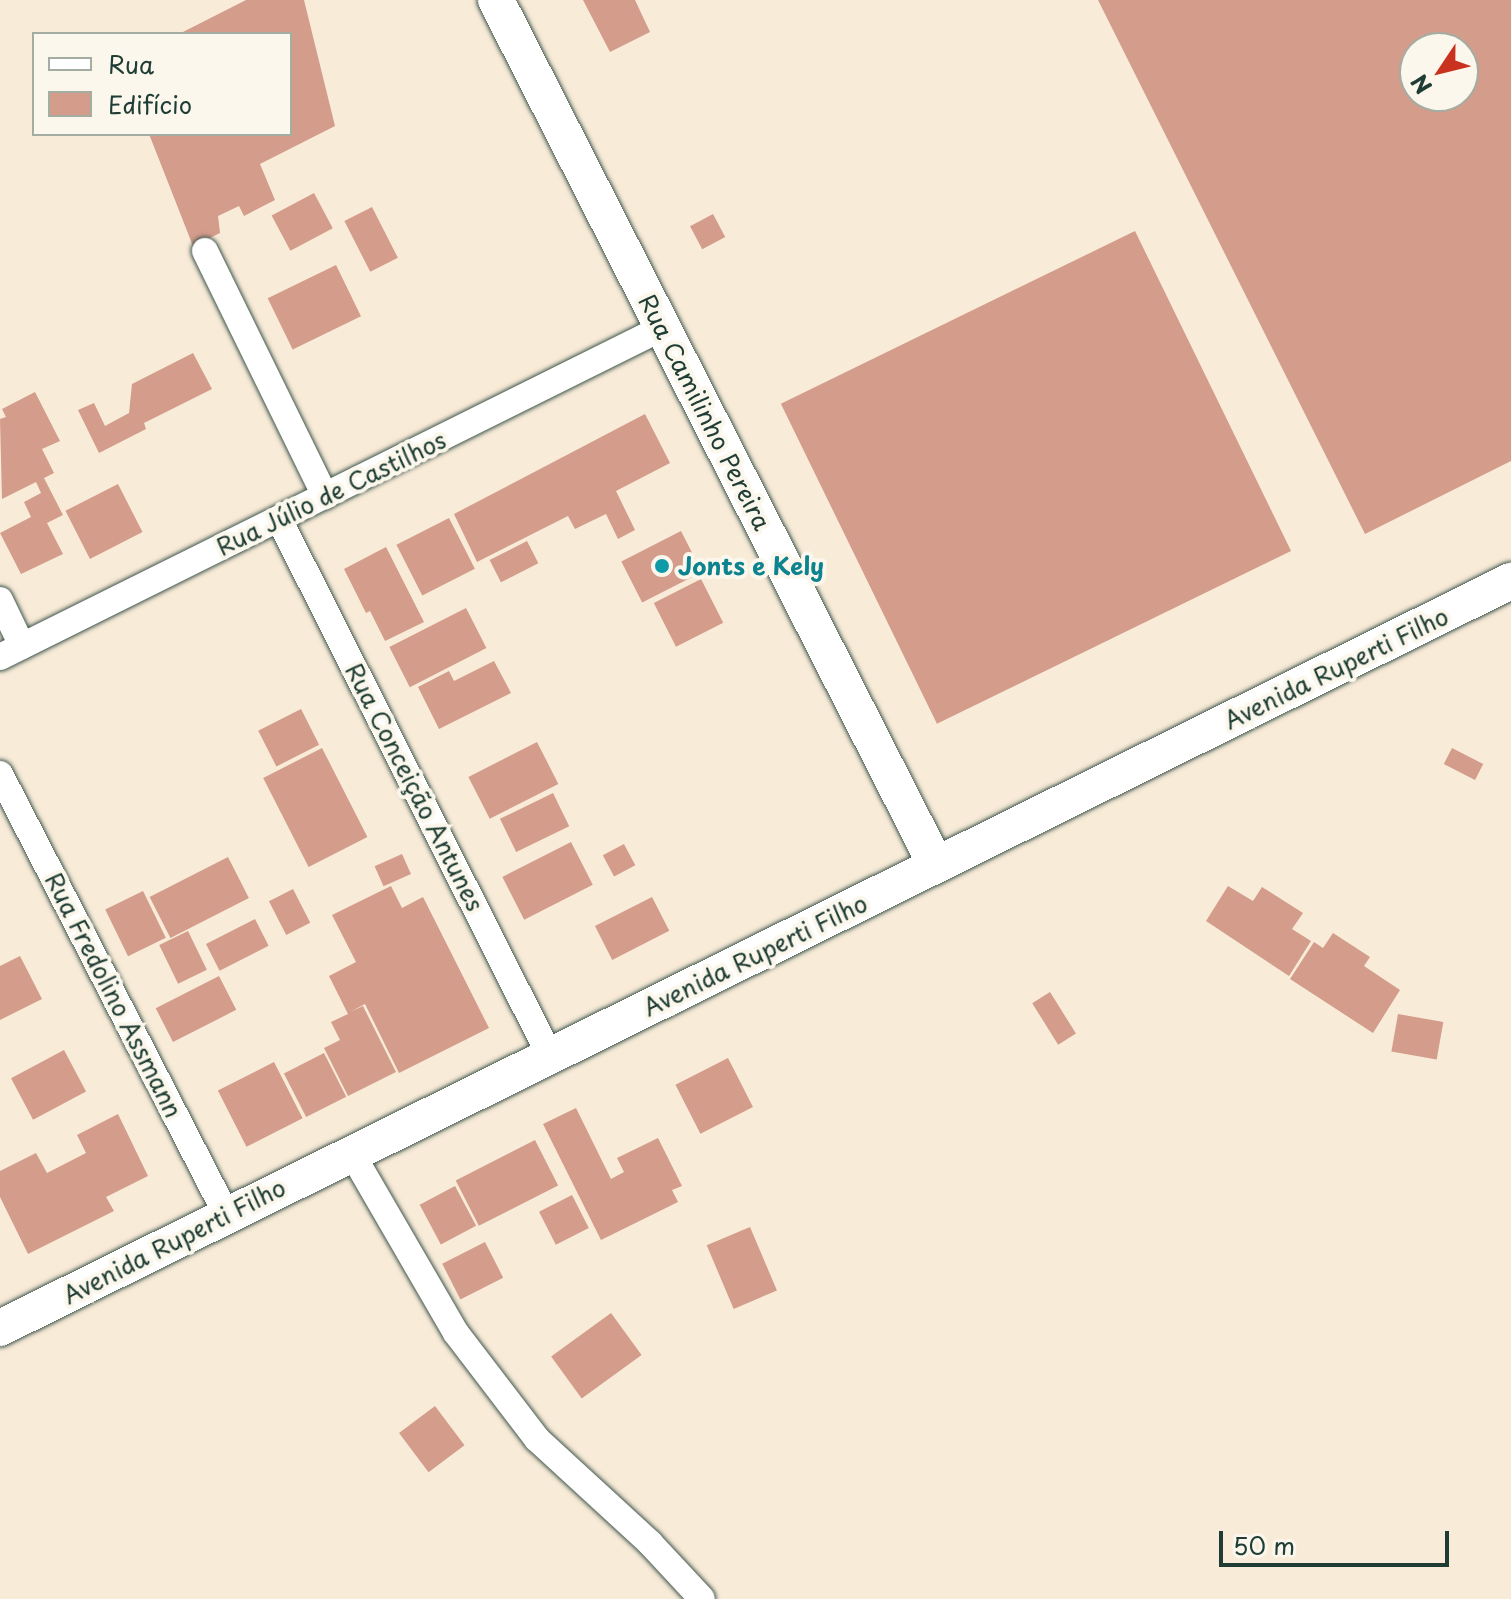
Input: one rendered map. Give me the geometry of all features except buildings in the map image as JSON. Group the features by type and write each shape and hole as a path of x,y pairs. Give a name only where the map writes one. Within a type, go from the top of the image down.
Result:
{"main road":[{"name":"Rua Camilinho Pereira","path":"496,0 936,865"},
{"name":"Avenida Ruperti Filho","path":"0,1328 1511,581"}],"street":[{"path":"205,251 325,496"},
{"name":"Rua Júlio de Castilhos","path":"11,651 662,328"},
{"name":"Rua Conceição Antunes","path":"279,519 550,1056"},
{"path":"0,600 11,651"},
{"name":"Rua Fredolino Assmann","path":"0,774 227,1216"},
{"path":"351,1152 456,1333 537,1439 650,1543 702,1599"}],"place":[{"name":"Jonts e Kely","path":"662,566"}]}
